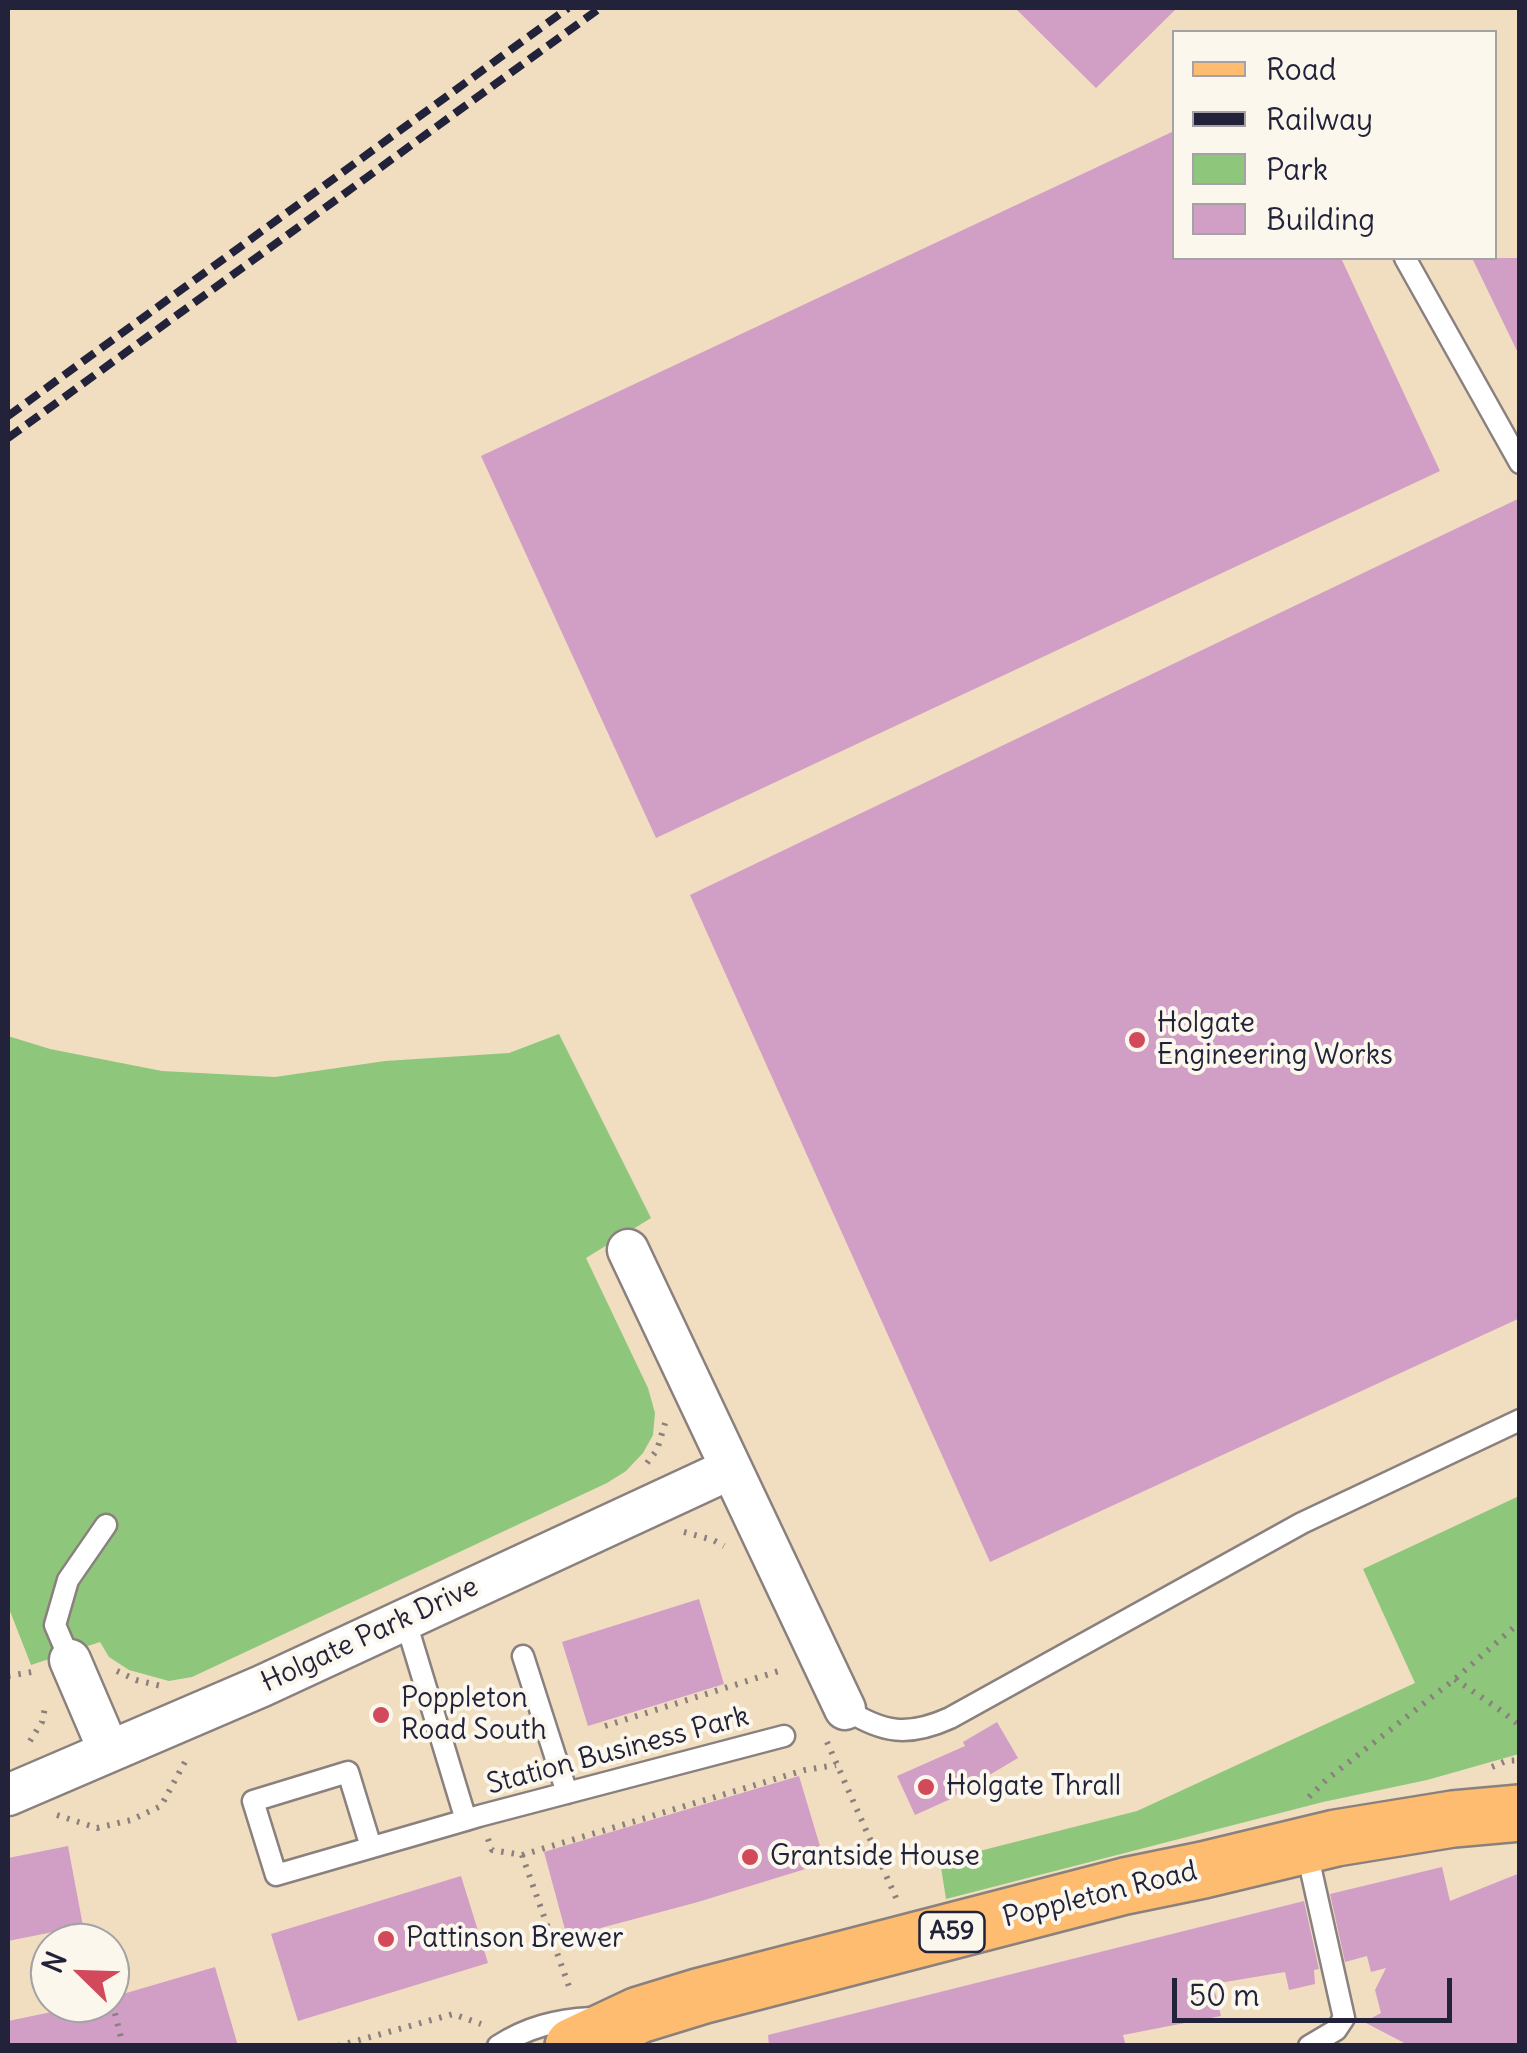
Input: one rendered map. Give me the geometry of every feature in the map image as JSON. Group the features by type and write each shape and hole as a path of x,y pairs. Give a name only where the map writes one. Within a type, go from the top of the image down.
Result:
{"main road":[{"name":"Poppleton Road","path":"573,2021 639,2015 1125,1886 1336,1838 1412,1825 1512,1820"}],"street":[{"path":"628,1250 845,1709"},
{"name":"Holgate Park Drive","path":"8,1795 262,1686 730,1469"},
{"path":"57,1665 108,1751"}],"lane":[{"path":"1406,260 1520,463"},
{"path":"845,1709 866,1722 897,1730 926,1729 1302,1522 1520,1420"},
{"path":"57,1665 55,1625 68,1580 106,1526"},
{"name":"Station Business Park","path":"405,1619 473,1818"},
{"path":"522,1656 567,1793"},
{"name":"Station Business Park","path":"372,1847 348,1772 253,1801 276,1875 784,1736"},
{"path":"1306,1846 1344,2018 1336,2030 1309,2046"},
{"path":"498,2046 521,2031 565,2020 639,2015"}],"path":[{"path":"640,1473 657,1450 666,1420 663,1406"},
{"path":"1326,1780 1455,1679 1520,1622"},
{"path":"8,1676 97,1652 113,1669 136,1680 169,1685"},
{"path":"27,1746 42,1722 47,1684 57,1665"},
{"path":"605,1726 791,1667"},
{"path":"1455,1679 1520,1726"},
{"path":"473,1818 492,1850 522,1855 805,1770 836,1765"},
{"path":"522,1855 573,2021"},
{"path":"338,2046 453,2014"}],"green space":[{"path":"559,1034 651,1218 586,1258 648,1388 655,1413 653,1435 643,1453 607,1483 192,1677 169,1681 129,1670 109,1657 100,1642 31,1665 8,1606 8,1036 50,1049 162,1071 275,1077 385,1061 509,1053"},
{"path":"1519,1496 1519,1754 946,1899 940,1861 1137,1811 1415,1683 1363,1569"}],"building":[{"path":"1015,8 1177,8 1096,88"},
{"path":"1172,132 1172,260 1342,260 1440,471 656,838 481,456"},
{"path":"1520,258 1520,357 1473,260"},
{"name":"Holgate Engineering Works","path":"1520,498 1520,1318 990,1562 690,895"},
{"path":"699,1599 724,1684 588,1726 562,1642"},
{"path":"997,1722 1018,1758 955,1797 915,1815 897,1776 965,1746 963,1742"},
{"path":"799,1776 825,1863 567,1937 544,1852"},
{"path":"68,1846 82,1923 30,1923 30,1937 8,1941 8,1858"},
{"path":"1442,1867 1450,1901 1520,1873 1520,2046 1410,2046 1364,2022 1381,2013 1375,1990 1386,1968 1371,1972 1367,1956 1345,1962 1330,1894"},
{"path":"461,1876 488,1963 298,2021 271,1934"},
{"path":"1304,1901 1319,1969 1314,1970 1315,1984 1289,1990 1285,1972 1213,1984 1221,2016 1123,2035 1126,2046 769,2046 768,2035"},
{"path":"215,1967 238,2046 8,2046 8,2021 30,2016 30,2023 130,2023 130,1992"}],"railway":[{"path":"8,416 568,8"},
{"path":"8,438 600,8"}],"place":[{"name":"Holgate Engineering Works","path":"1137,1040"},
{"name":"Poppleton Road South","path":"381,1715"},
{"name":"Holgate Thrall","path":"926,1787"},
{"name":"Grantside House","path":"750,1857"},
{"name":"Pattinson Brewer","path":"386,1939"}]}
